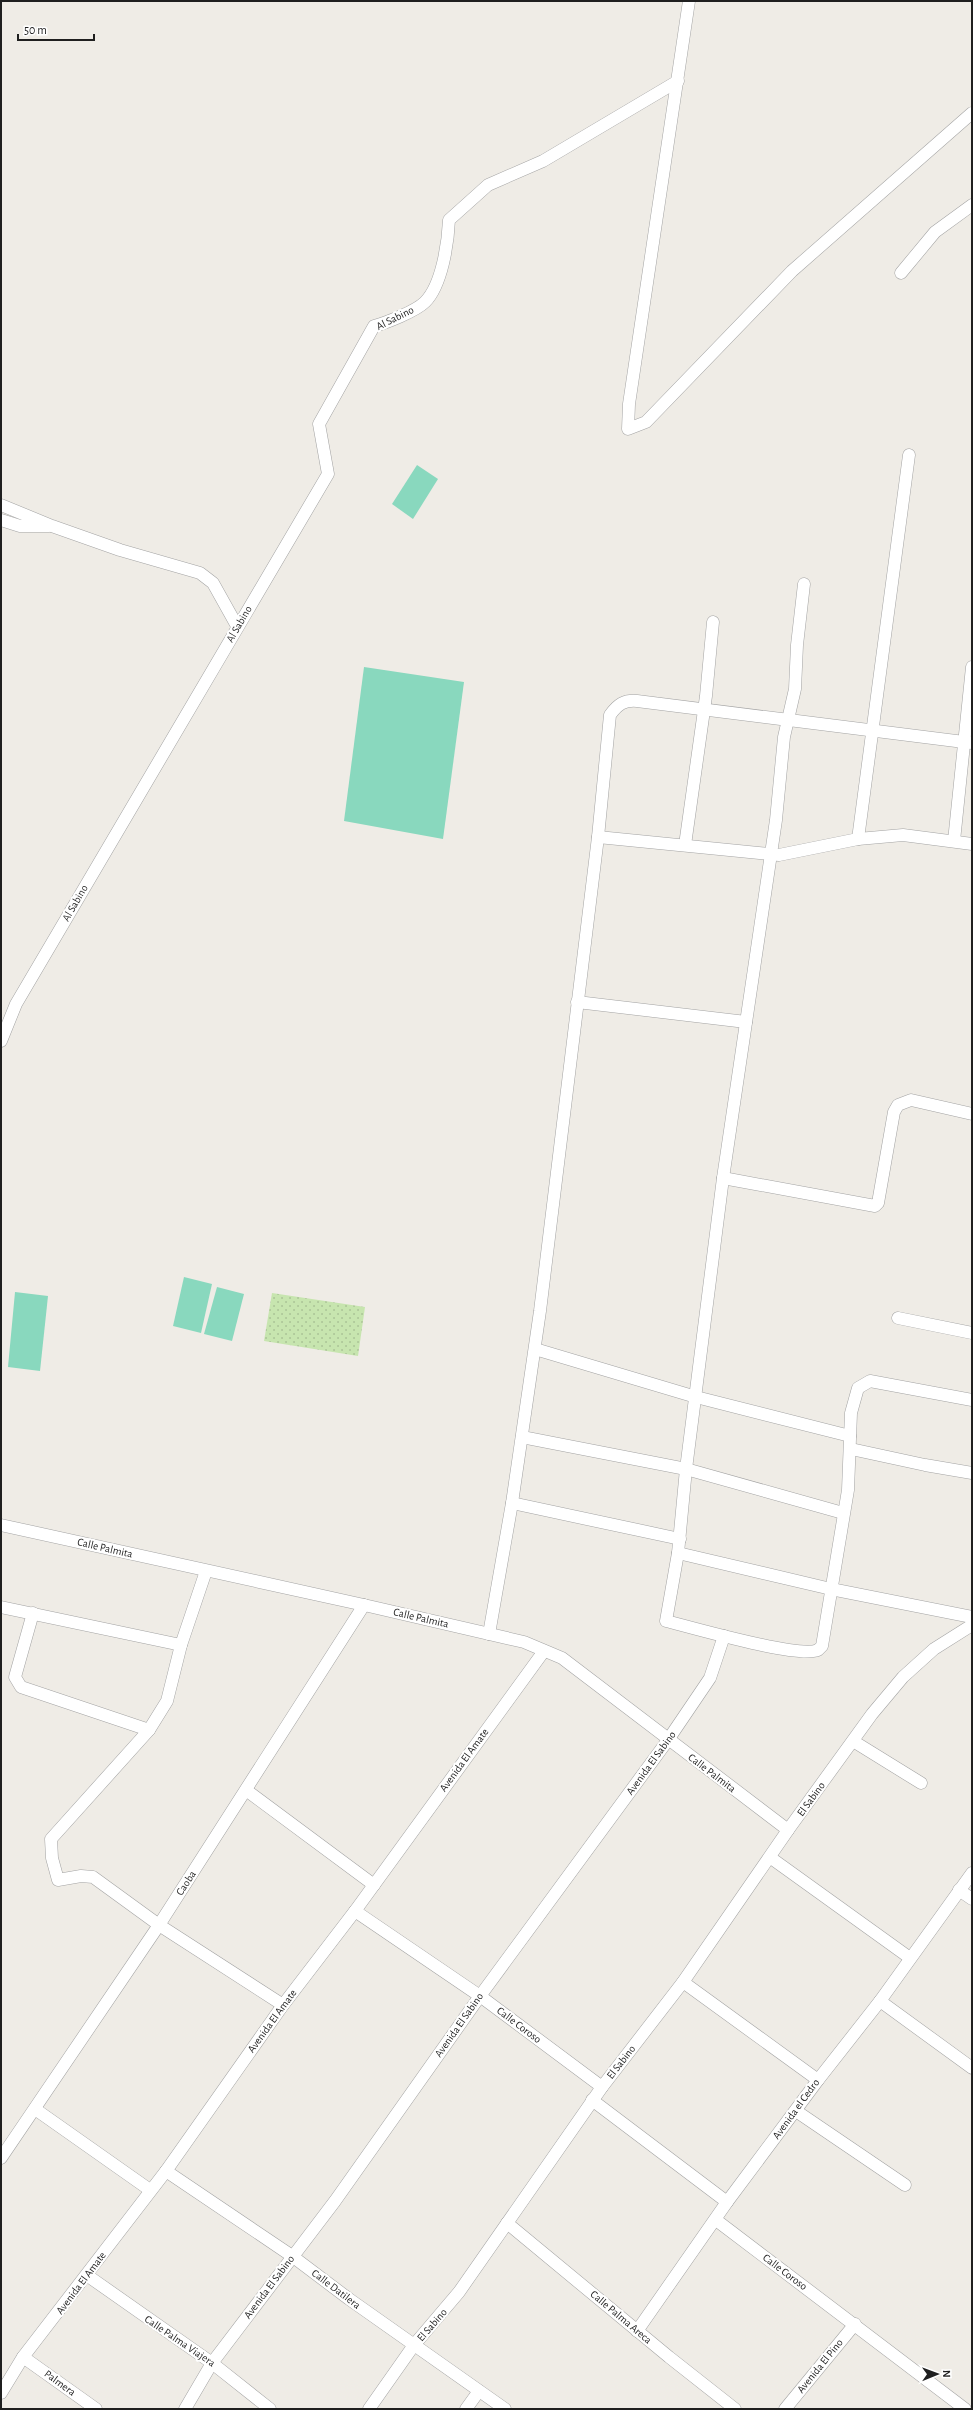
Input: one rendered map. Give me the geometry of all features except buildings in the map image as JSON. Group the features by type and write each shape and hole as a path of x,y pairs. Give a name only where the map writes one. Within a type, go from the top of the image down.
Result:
{"street":[{"path":"688,1 678,81 629,404 628,429 646,422 792,271 972,113"},
{"name":"Al Sabino","path":"1,1041 5,1019 328,474 319,424 374,326 389,322 425,302 437,280 448,245 449,220 488,185 543,161 678,81"},
{"path":"901,273 935,232 972,205"},
{"path":"858,839 909,455"},
{"path":"1,505 52,526 120,550 200,573 213,583 237,626"},
{"path":"1,520 20,526 52,526"},
{"path":"804,584 797,645 795,688 784,737 779,798 723,1178 686,1470 680,1539 666,1620 724,1636 813,1653 822,1646 848,1490 852,1413 858,1388 870,1381 972,1400"},
{"path":"685,845 704,710 713,622"},
{"path":"954,841 968,743 972,668"},
{"path":"489,1634 512,1503 535,1349 598,837 610,715 618,705 626,700 789,719 873,732 968,743"},
{"path":"598,837 779,855 858,839 903,835 972,844"},
{"path":"577,1002 746,1022"},
{"path":"723,1178 875,1206 878,1203 894,1112 898,1105 911,1100 972,1114"},
{"path":"898,1318 972,1333"},
{"path":"535,1349 696,1397 850,1436"},
{"path":"522,1436 686,1470 843,1514"},
{"path":"851,1449 925,1466 972,1473"},
{"path":"512,1503 680,1539"},
{"name":"Calle Palmita","path":"1,1525 206,1571 364,1604 524,1642 562,1658 788,1830"},
{"path":"678,1553 831,1589 972,1617"},
{"path":"206,1571 181,1645 167,1701 149,1730 51,1839 52,1858 58,1880 81,1876 93,1877 159,1925 283,2005"},
{"name":"Caoba","path":"1,2158 159,1925 364,1604"},
{"path":"1,1608 33,1613 181,1645"},
{"path":"33,1613 15,1677 16,1682 21,1687 149,1730"},
{"name":"El Sabino","path":"369,2409 414,2345 459,2292 592,2100 683,1982 771,1858 788,1830 872,1714 903,1677 934,1649 972,1624"},
{"name":"Avenida El Sabino","path":"185,2409 212,2363 335,2201 480,1996 668,1740 710,1678 724,1636"},
{"name":"Avenida El Amate","path":"1,2393 24,2357 88,2276 150,2190 166,2171 283,2005 355,1911 544,1651"},
{"path":"853,1741 921,1784"},
{"path":"246,1790 374,1885"},
{"path":"771,1858 910,1958"},
{"name":"Avenida el Cedro","path":"638,2331 727,2202 818,2080 880,2001 972,1873"},
{"path":"959,1890 972,1899"},
{"name":"Calle Coroso","path":"355,1911 480,1996 602,2087"},
{"path":"683,1982 818,2080"},
{"path":"880,2001 972,2068"},
{"path":"592,2100 727,2202"},
{"path":"35,2109 150,2190"},
{"path":"796,2111 905,2185"},
{"name":"Calle Datilera","path":"166,2171 292,2256 505,2409"},
{"name":"Calle Coroso","path":"716,2220 965,2409"},
{"name":"Calle Palma Areca","path":"507,2223 735,2409"},
{"name":"Calle Palma Viajera","path":"88,2276 212,2363 270,2409"},
{"name":"Avenida El Pino","path":"785,2409 855,2324"},
{"name":"Palmera","path":"24,2357 96,2409"},
{"path":"466,2409 478,2391"}],"green space":[{"path":"417,465 438,479 413,519 392,504"},
{"path":"364,667 464,682 443,839 344,821"},
{"path":"184,1277 212,1284 201,1333 173,1326"},
{"path":"217,1287 244,1294 232,1341 204,1334"},
{"path":"15,1292 48,1296 40,1371 8,1367"},
{"path":"272,1293 365,1307 358,1356 264,1341"}]}
